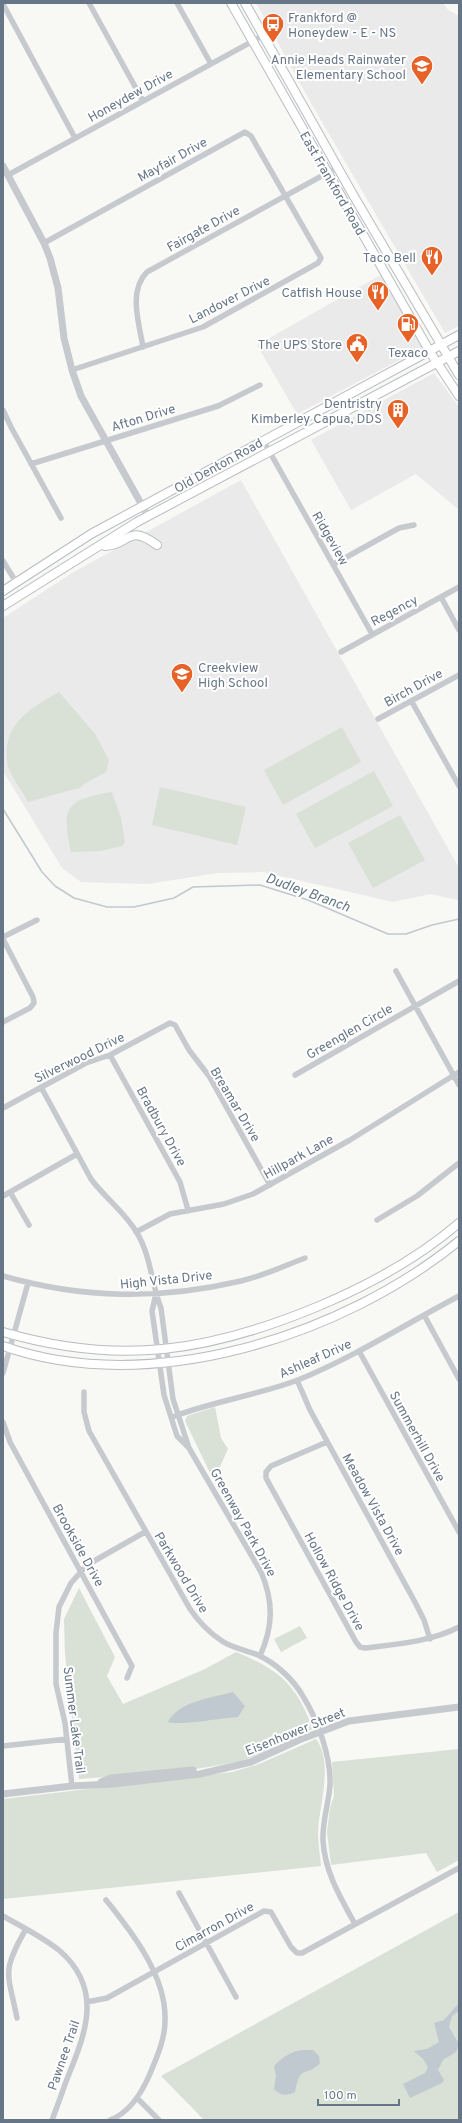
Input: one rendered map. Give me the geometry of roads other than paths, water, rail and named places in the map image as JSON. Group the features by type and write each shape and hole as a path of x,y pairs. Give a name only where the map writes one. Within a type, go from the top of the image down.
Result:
{"main road":[{"name":"East Frankford Road","path":"231,3 430,352 459,396"},
{"name":"East Frankford Road","path":"245,3 262,36 459,375"},
{"path":"388,278 398,272"},
{"name":"Old Denton Road","path":"3,591 91,534 459,335"},
{"name":"Old Denton Road","path":"3,606 148,516 459,350"},
{"path":"330,405 336,417"},
{"path":"100,546 107,546 129,536 138,534 147,537 157,544"},
{"path":"3,1332 40,1342 78,1348 123,1351 162,1350 217,1341 256,1331 334,1300 399,1266 438,1241 459,1223"},
{"path":"6,1348 73,1361 122,1365 160,1364 230,1353 267,1342 329,1318 421,1269 459,1241"}],"street":[{"path":"90,3 143,101"},
{"path":"177,3 211,64"},
{"path":"3,6 75,138"},
{"name":"Honeydew Drive","path":"8,175 262,36"},
{"name":"Mayfair Drive","path":"44,242 245,132 251,136 286,195"},
{"path":"3,166 44,242 58,288 64,338 80,396 148,516"},
{"name":"Fairgate Drive","path":"144,346 136,296 144,276 153,268 338,167"},
{"name":"Landover Drive","path":"72,370 209,324 318,263 321,258 286,195"},
{"name":"Afton Drive","path":"31,464 218,406 260,385"},
{"path":"3,410 61,518"},
{"name":"Ridgeview","path":"263,440 372,634"},
{"path":"334,564 399,528 414,525"},
{"path":"3,561 16,582"},
{"name":"Regency","path":"341,652 459,587"},
{"path":"440,597 459,630"},
{"name":"Birch Drive","path":"378,719 412,702 459,675"},
{"path":"412,702 459,786"},
{"path":"3,1022 30,1008 34,1003 34,998 3,938 37,920"},
{"path":"396,971 459,1085"},
{"name":"Greenglen Circle","path":"295,1075 459,981"},
{"name":"Breamar Drive","path":"164,1024 170,1023 175,1025 189,1050 209,1076 270,1185"},
{"name":"Silverwood Drive","path":"3,1108 86,1063 110,1055 164,1024"},
{"name":"Bradbury Drive","path":"110,1055 180,1182 188,1210"},
{"name":"Hillpark Lane","path":"136,1232 170,1214 242,1199 350,1140 459,1072"},
{"name":"Greenway Park Drive","path":"40,1087 99,1190 124,1215 136,1232 150,1261 156,1294 161,1308 162,1350 160,1364 164,1395 170,1418 177,1436 189,1448"},
{"path":"3,1196 77,1154"},
{"path":"377,1220 417,1196 459,1163"},
{"path":"10,1192 29,1225"},
{"name":"High Vista Drive","path":"3,1276 54,1288 113,1295 156,1294 185,1291 242,1281 305,1258"},
{"path":"3,1373 6,1348 14,1335 28,1283"},
{"name":"Greenway Park Drive","path":"156,1294 152,1311 162,1350 168,1363 173,1399 189,1448 261,1572 267,1585 271,1614 266,1643 260,1656"},
{"name":"Ashleaf Drive","path":"170,1418 197,1407 259,1393 297,1380 359,1351 459,1296"},
{"path":"424,1315 459,1378"},
{"name":"Summerhill Drive","path":"359,1351 459,1532"},
{"name":"Meadow Vista Drive","path":"297,1380 303,1397 416,1604 424,1620 430,1639"},
{"name":"Parkwood Drive","path":"84,1392 84,1412 89,1431 145,1532 199,1622 223,1642 260,1656 287,1675 299,1689 311,1710 326,1752 330,1783 323,1828 325,1859 331,1881 354,1924"},
{"name":"Brookside Drive","path":"3,1422 10,1442 132,1666 127,1678"},
{"name":"Hollow Ridge Drive","path":"327,1442 271,1466 266,1472 266,1478 360,1647 391,1645 430,1639 459,1627"},
{"name":"Summer Lake Trail","path":"72,1786 67,1739 56,1684 56,1633 59,1607 63,1595 80,1571 87,1565 145,1532"},
{"name":"Eisenhower Street","path":"3,1794 97,1784 111,1778 197,1770 212,1771 251,1762 319,1732 349,1721 459,1708"},
{"path":"3,1746 67,1739"},
{"name":"Cimarron Drive","path":"87,2002 107,1998 268,1910 271,1912 291,1948 297,1953 302,1954 354,1924 459,1868"},
{"path":"179,1893 236,1997"},
{"path":"106,1900 130,1931 153,1972 164,2001 164,2030 151,2071 137,2098 121,2114 110,2120"},
{"name":"Pawnee Trail","path":"3,1916 51,1944 67,1959 77,1970 87,2002 85,2029 52,2120"},
{"path":"17,2018 9,1989 8,1966 13,1951 26,1929"},
{"path":"137,2098 159,2120"}],"waterway":[{"name":"Dudley Branch","path":"3,809 42,872 55,886 74,898 107,907 134,907 174,898 193,887 260,885 308,900 388,934 406,934 432,925 459,919"}],"place":[{"name":"Frankford @ Honeydew - E - NS","path":"273,44"},
{"name":"Annie Heads Rainwater Elementary School","path":"422,86"},
{"name":"Taco Bell","path":"432,276"},
{"name":"Catfish House","path":"378,312"},
{"name":"Texaco","path":"408,344"},
{"name":"The UPS Store","path":"357,364"},
{"name":"Dentristry Kimberley Capua, DDS","path":"398,430"},
{"name":"Creekview High School","path":"182,694"}]}
